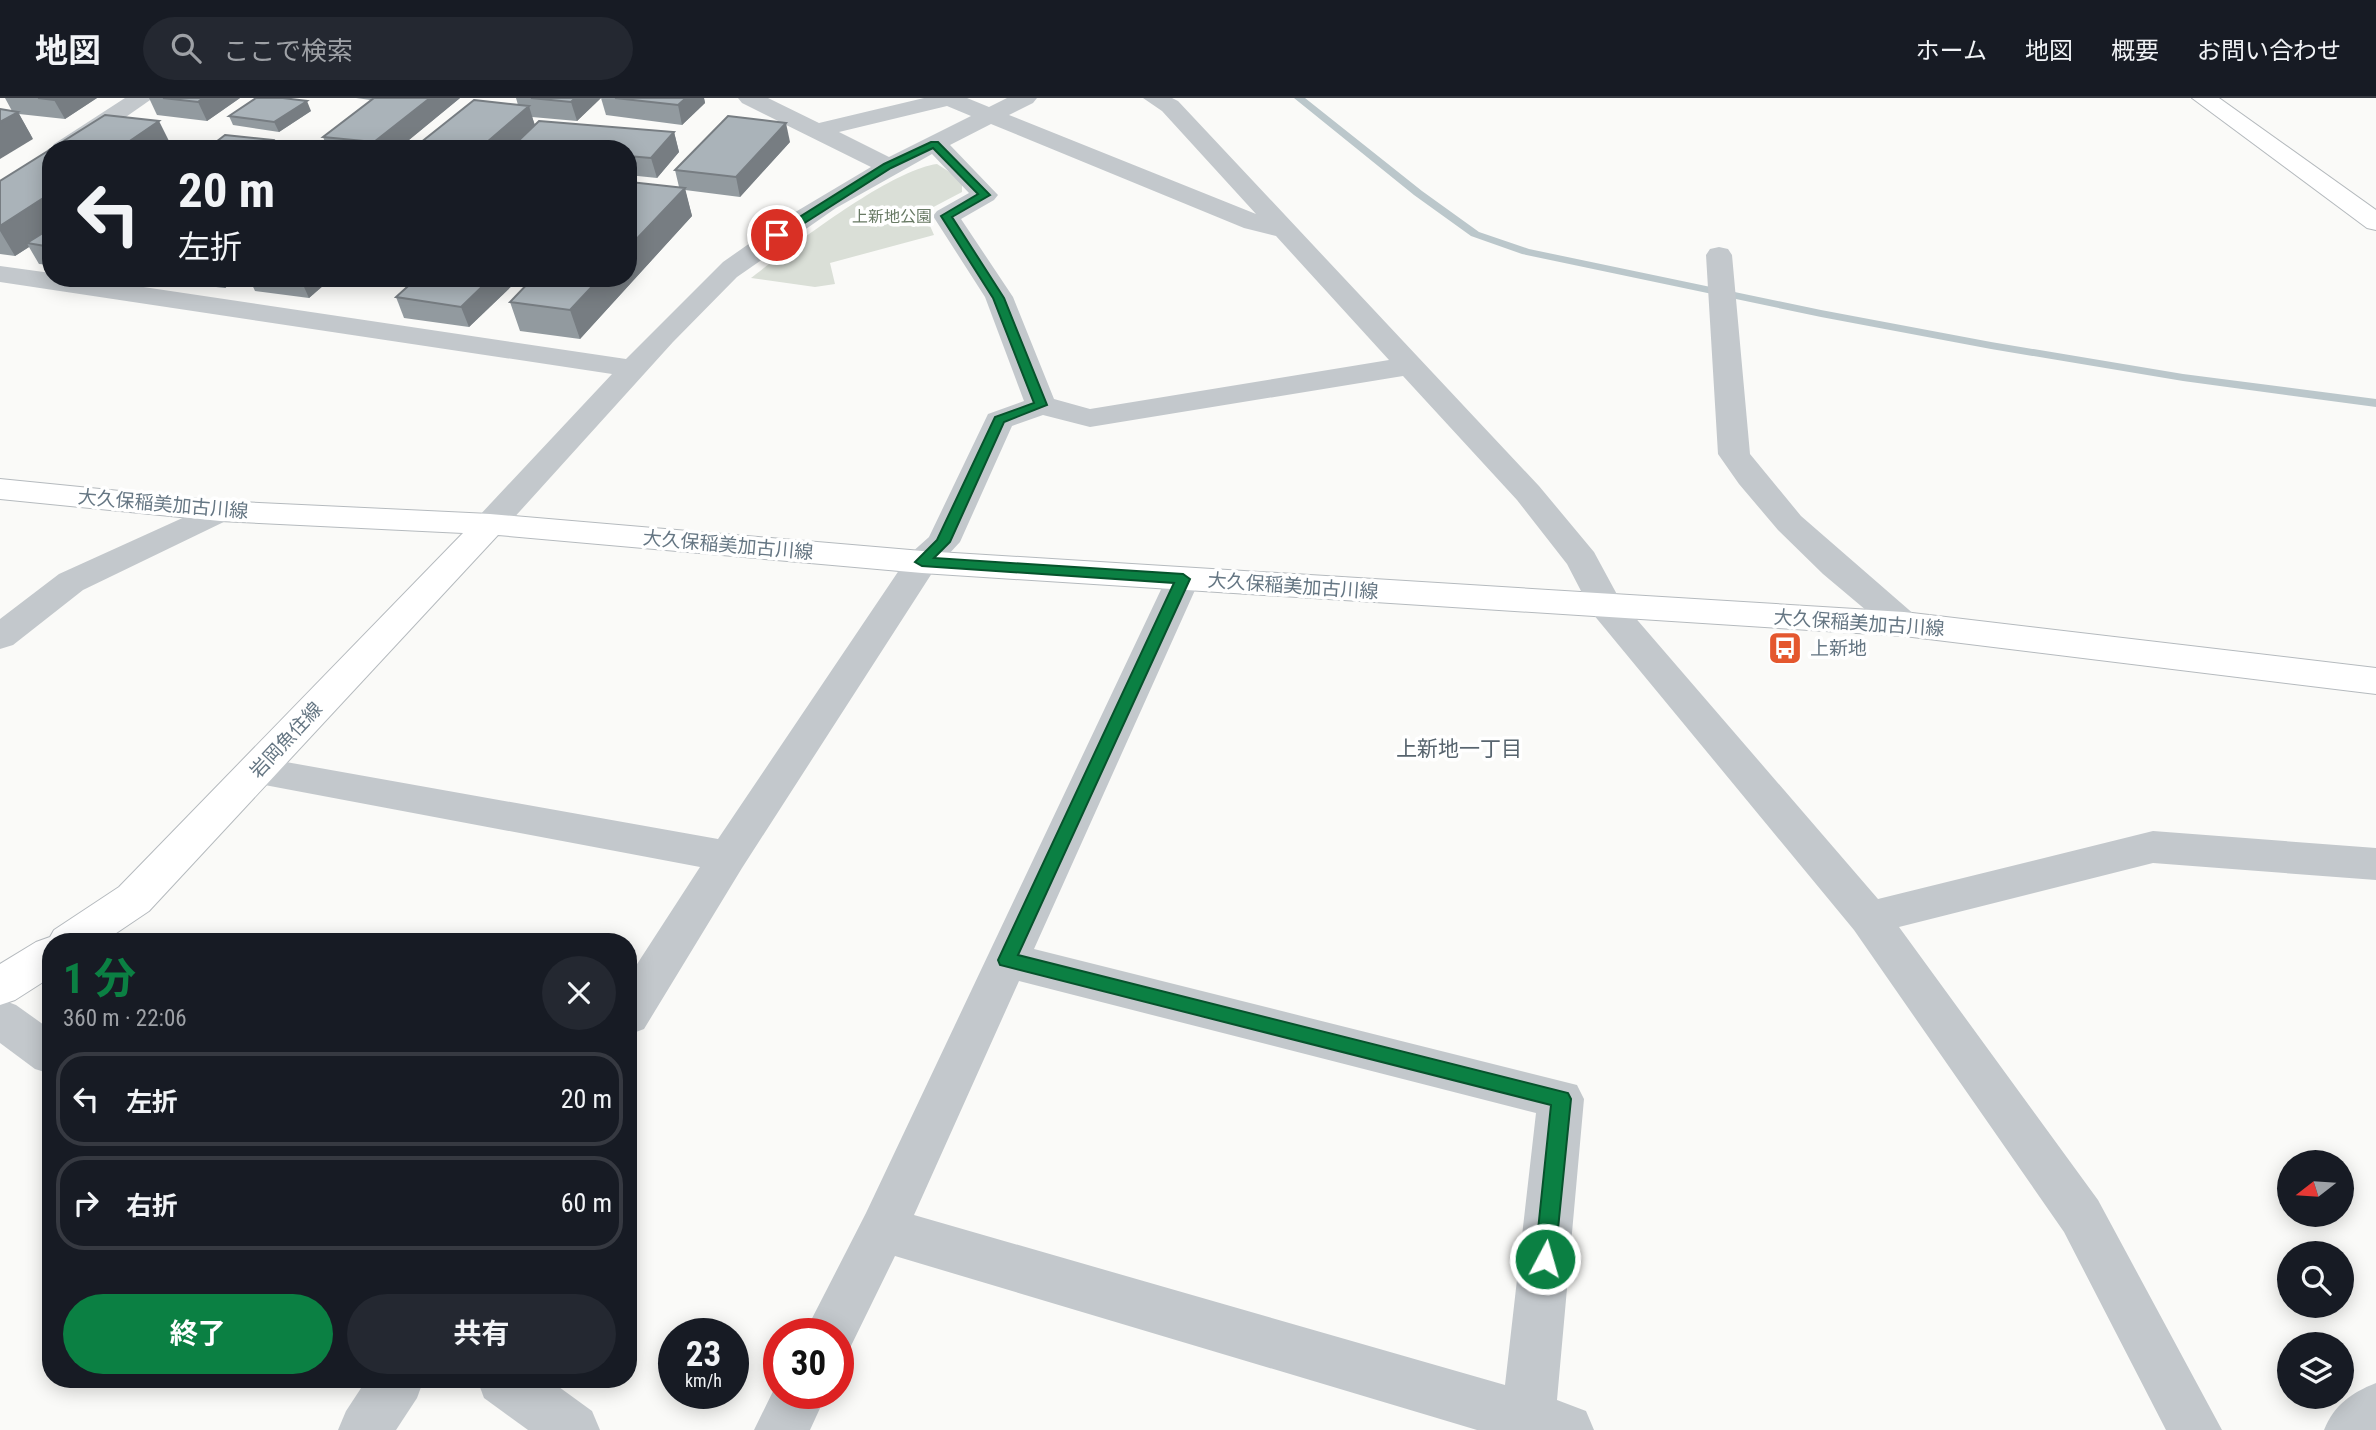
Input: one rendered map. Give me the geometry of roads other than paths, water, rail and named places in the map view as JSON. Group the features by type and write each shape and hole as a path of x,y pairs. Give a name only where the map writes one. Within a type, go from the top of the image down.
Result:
{"main road":[{"path":"2204,98 2376,222"},
{"path":"2217,98 2253,135"},
{"name":"大久保稲美加古川線","path":"0,489 220,511 490,524 922,562 1904,624 2376,681"},
{"name":"岩岡魚住線","path":"83,933 134,899 490,524"},
{"path":"0,987 42,960"}],"street":[{"path":"77,140 141,98"},
{"path":"750,98 888,166"},
{"path":"490,524 724,274 794,222 888,166 1025,98"},
{"path":"1155,98 1170,106 1528,493 1582,560 1605,606 1869,918 2081,1216 2195,1430"},
{"path":"815,131 949,99 1253,222 1284,231"},
{"path":"934,144 985,195 946,216 999,298 1041,405"},
{"path":"1719,255 1734,454 1749,479 1838,570 1904,624"},
{"path":"0,274 42,280"},
{"path":"87,287 634,369"},
{"path":"637,1002 922,562 943,542 999,420 1041,405 1090,418 1409,366"},
{"path":"0,637 71,582 220,511"},
{"path":"838,1318 883,1229 1183,579"},
{"path":"258,771 729,857"},
{"path":"1869,918 2153,847 2376,864"},
{"path":"883,1229 1541,1426 1561,1099 1007,960"},
{"path":"0,1018 42,1048"},
{"path":"365,1430 392,1388"},
{"path":"515,1388 573,1430"},
{"path":"781,1430 792,1409"},
{"path":"2351,1430 2376,1410"}],"waterway":[{"path":"1299,98 1418,193 1475,234 1526,252 1821,314 1991,346 2183,378 2376,403"}],"place":[{"name":"上新地","path":"1785,648"}],"district":[{"name":"上新地一丁目","path":"1459,749"}],"park label":[{"name":"上新地公園","path":"892,216"}]}
